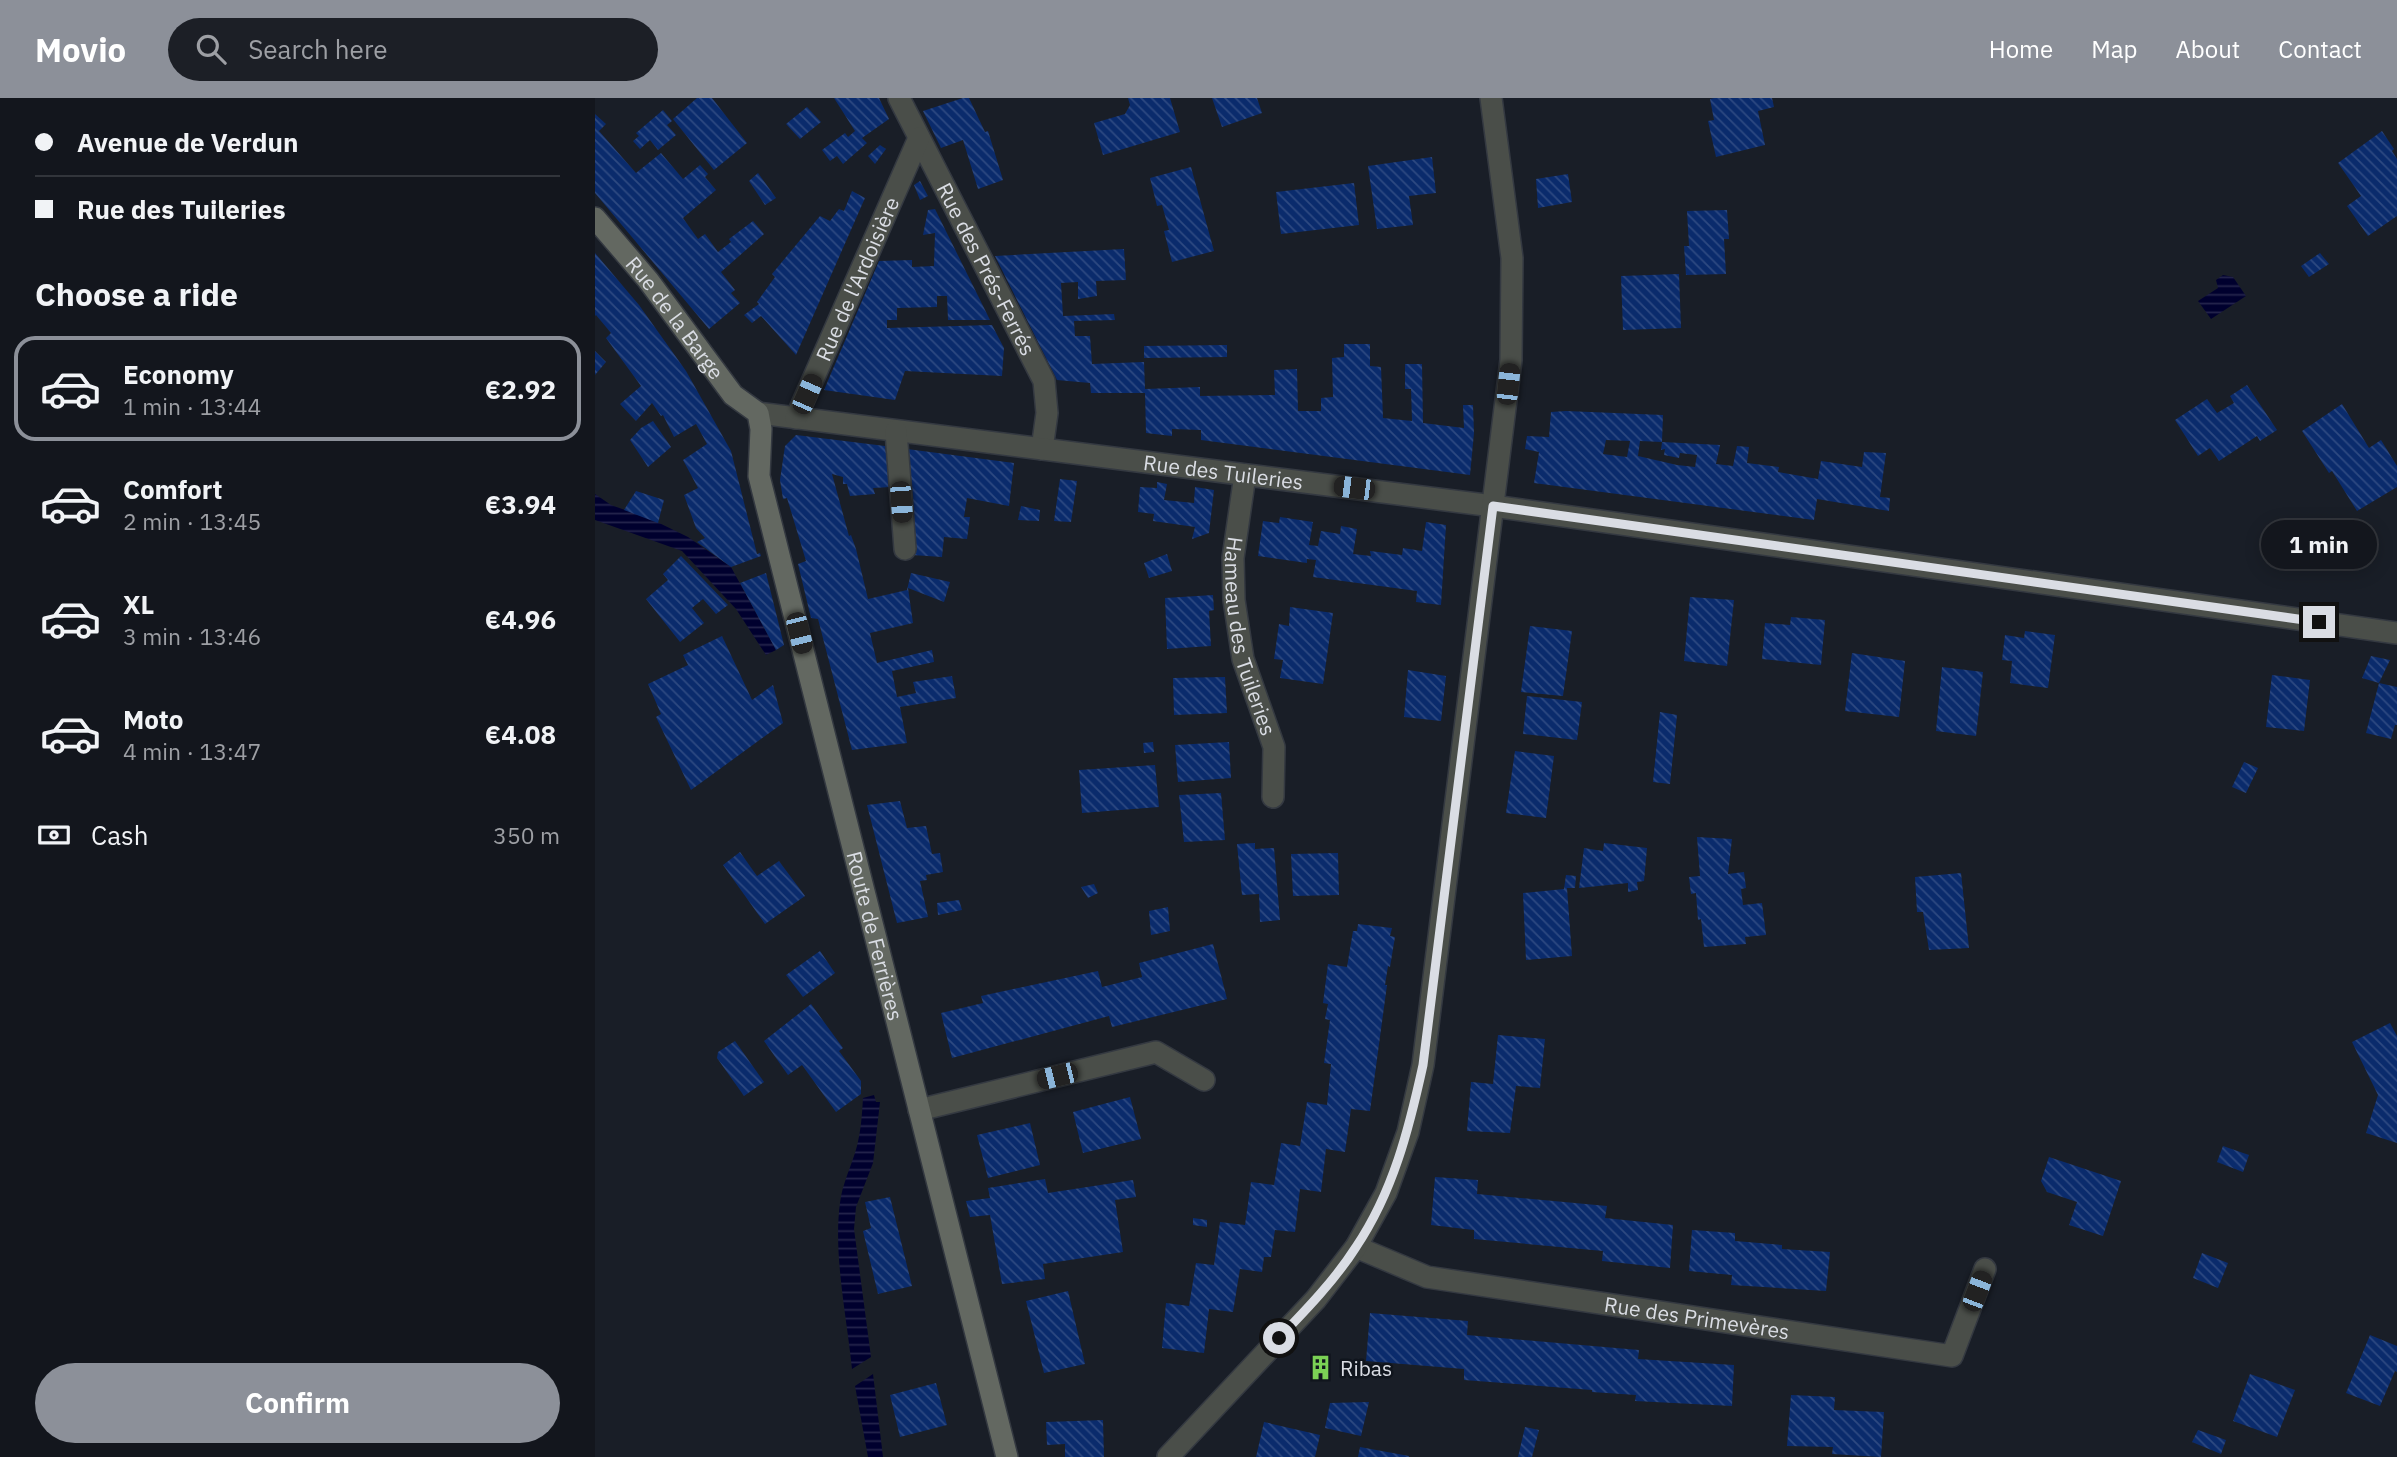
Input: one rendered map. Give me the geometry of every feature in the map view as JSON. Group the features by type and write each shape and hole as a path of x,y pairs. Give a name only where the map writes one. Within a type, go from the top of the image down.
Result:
{"main road":[{"name":"Rue de la Barge","path":"595,218 648,280 733,395 758,413"},
{"name":"Route de Ferrières","path":"758,413 761,429 759,476 1007,1457"}],"street":[{"name":"Rue des Prés-Ferrés","path":"899,98 1044,381 1047,413 1042,449"},
{"path":"1168,1457 1316,1299 1356,1247 1390,1181 1408,1132 1423,1065 1511,360 1512,258 1491,98"},
{"name":"Rue de l'Ardoisière","path":"796,418 919,138"},
{"name":"Rue des Tuileries","path":"758,413 1493,506 2397,633"},
{"path":"897,431 905,549"},
{"name":"Hameau des Tuileries","path":"1245,474 1233,558 1234,600 1243,659 1274,747 1273,797"},
{"path":"919,1110 1156,1052 1204,1080"},
{"name":"Rue des Primevères","path":"1356,1247 1427,1277 1952,1356 1985,1269"}],"water":[{"path":"2223,275 2233,277 2246,296 2211,319 2198,301 2218,288 2216,280"},
{"path":"595,494 611,505 653,520 688,537 731,567 776,650 766,655 736,609 682,551 595,520"},
{"path":"874,1095 876,1102 880,1102 873,1163 856,1207 854,1229 871,1357 852,1369 839,1264 838,1223 843,1189 858,1140 863,1098"},
{"path":"873,1374 883,1457 868,1457 855,1386"}],"building":[{"path":"697,98 712,98 747,143 714,170 673,119"},
{"path":"834,98 879,98 889,119 862,138 867,143 843,164 837,156 830,161 822,150 845,133 848,137 855,131"},
{"path":"969,98 985,132 988,131 1003,180 978,189 963,140 941,148 923,111"},
{"path":"1128,98 1170,98 1180,132 1103,155 1094,123 1125,114 1130,105"},
{"path":"1212,98 1257,98 1262,113 1222,127"},
{"path":"1772,98 1774,107 1758,111 1765,145 1716,157 1708,121 1714,120 1710,99"},
{"path":"807,107 821,122 800,139 786,124"},
{"path":"663,110 672,121 667,125 676,135 658,150 650,140 640,149 633,141 639,136 636,133"},
{"path":"595,114 606,124 599,131 636,173 661,153 683,179 700,165 708,174 705,177 716,190 683,218 698,239 705,234 718,252 731,242 729,239 753,221 764,234 721,272 735,290 731,293 740,303 709,329 595,193"},
{"path":"2382,131 2397,159 2397,216 2368,236 2347,206 2361,196 2338,163"},
{"path":"880,145 886,149 875,164 868,156"},
{"path":"1432,157 1436,193 1409,196 1413,225 1377,229 1368,166"},
{"path":"1191,167 1214,251 1172,262 1164,231 1169,230 1162,205 1157,206 1150,178"},
{"path":"758,173 776,198 765,205 749,181"},
{"path":"1568,174 1572,202 1538,208 1536,179"},
{"path":"920,181 928,196 920,200 914,185"},
{"path":"1354,183 1359,225 1281,234 1276,192"},
{"path":"852,191 865,198 796,355 761,316 752,323 744,315 759,304 757,302 775,277 772,274 820,216 830,221 839,209 844,211"},
{"path":"935,209 990,320 948,320 947,296 937,296 937,307 897,308 897,320 887,320 887,328 992,325 1004,348 1002,376 905,371 895,400 824,390 879,261 912,260 912,267 934,266 935,233 923,235 928,210"},
{"path":"1727,210 1729,239 1724,239 1726,274 1686,275 1684,246 1689,246 1687,211"},
{"path":"1124,249 1126,280 1096,281 1097,296 1078,299 1078,282 1061,283 1063,316 1114,314 1115,320 1074,321 1075,336 1090,336 1092,364 1144,362 1145,389 1200,387 1200,396 1275,395 1274,370 1297,369 1298,411 1321,411 1321,398 1333,397 1332,358 1344,357 1344,344 1370,344 1370,366 1381,367 1383,418 1412,421 1411,389 1405,389 1405,364 1422,364 1423,423 1464,428 1463,405 1473,405 1474,433 1470,475 1201,440 1201,430 1172,429 1172,436 1146,433 1145,393 1091,393 1090,383 1057,380 995,256"},
{"path":"595,253 639,305 686,371 731,451 757,554 760,553 761,556 731,567 697,542 705,538 696,528 684,495 698,488 683,460 707,444 696,424 674,437 663,415 661,416 652,403 636,421 620,404 641,386 606,338 611,333 595,316"},
{"path":"2320,253 2329,264 2309,277 2301,266"},
{"path":"1679,274 1681,328 1623,330 1621,276"},
{"path":"1227,345 1227,357 1144,358 1144,346"},
{"path":"595,351 606,362 595,375"},
{"path":"2247,385 2277,430 2260,441 2257,436 2219,461 2210,448 2198,456 2175,420 2207,399 2217,413 2234,403 2230,396"},
{"path":"2342,404 2369,448 2381,440 2397,466 2397,487 2357,511 2302,431"},
{"path":"1551,412 1663,415 1662,442 1720,445 1716,464 1733,466 1737,446 1749,447 1747,463 1779,467 1778,472 1818,479 1821,461 1862,467 1864,452 1886,453 1880,497 1890,498 1889,511 1817,499 1814,520 1534,483 1539,452 1525,449 1527,436 1549,437","holes":["1606,440 1630,441 1627,457 1603,454","1640,441 1662,442 1661,450 1665,449 1664,455 1679,458 1680,453 1697,455 1695,467 1638,456"]},
{"path":"653,421 671,447 648,467 630,440 641,428"},
{"path":"796,435 885,446 891,487 873,488 875,494 850,496 847,484 843,484 843,477 832,474 849,536 851,535 856,549 868,599 907,590 911,573 950,582 944,602 908,588 913,623 870,633 877,663 932,650 934,662 892,671 897,697 916,693 913,682 952,676 956,698 900,707 907,743 852,750 818,619 811,618 798,564 806,561 787,498 783,499 780,480 785,446"},
{"path":"907,449 1014,463 1009,506 967,498 964,517 970,517 967,539 944,537 942,557 912,555 914,514"},
{"path":"1060,479 1077,481 1071,522 1054,521"},
{"path":"1157,482 1167,484 1164,500 1194,503 1195,487 1214,490 1209,533 1192,539 1195,527 1153,521 1154,514 1138,512 1140,487 1157,488"},
{"path":"636,491 664,500 658,523 624,510"},
{"path":"1021,506 1040,510 1039,521 1018,520"},
{"path":"1280,517 1313,522 1309,545 1318,546 1321,531 1340,534 1341,526 1357,529 1353,554 1371,556 1370,551 1402,555 1403,548 1422,551 1426,522 1446,525 1441,605 1416,602 1417,591 1313,577 1316,560 1307,559 1307,563 1258,556 1263,521 1279,523"},
{"path":"1167,554 1172,571 1149,578 1144,563"},
{"path":"681,556 728,605 716,614 703,599 692,608 704,623 680,642 646,599 668,580 663,574"},
{"path":"766,573 784,645 776,650 740,583"},
{"path":"1213,595 1214,610 1209,611 1211,646 1167,649 1165,598"},
{"path":"1690,597 1734,600 1727,666 1684,661"},
{"path":"1290,607 1333,613 1323,684 1280,678 1283,660 1274,659 1279,624 1289,626"},
{"path":"1791,617 1825,620 1821,665 1762,659 1765,623 1790,625"},
{"path":"1530,626 1572,631 1563,696 1521,692"},
{"path":"2025,631 2055,635 2048,688 2010,683 2012,661 2002,660 2005,635 2024,638"},
{"path":"722,636 752,700 773,685 783,723 691,790 656,717 661,714 648,684 688,665 683,655"},
{"path":"1852,653 1905,661 1899,717 1845,711"},
{"path":"2371,656 2390,660 2379,683 2362,678"},
{"path":"1942,667 1983,672 1976,736 1936,731"},
{"path":"1408,670 1446,676 1441,721 1404,717"},
{"path":"2272,675 2310,680 2304,731 2266,727"},
{"path":"1225,677 1227,713 1174,715 1173,678"},
{"path":"2379,683 2397,687 2397,725 2391,739 2366,733"},
{"path":"1527,696 1582,702 1577,740 1523,734"},
{"path":"1660,712 1677,715 1670,784 1653,782"},
{"path":"1153,742 1154,752 1144,753 1143,743"},
{"path":"1229,742 1231,778 1178,782 1175,745"},
{"path":"1515,751 1554,756 1546,818 1506,813"},
{"path":"2244,762 2258,768 2246,793 2232,787"},
{"path":"1155,765 1159,807 1082,813 1079,770"},
{"path":"1221,793 1225,840 1184,842 1179,795"},
{"path":"900,801 907,828 926,826 932,854 940,853 943,872 926,875 927,880 920,881 928,917 897,923 867,805"},
{"path":"1697,837 1732,839 1728,874 1744,872 1746,888 1741,889 1743,905 1762,903 1766,935 1745,937 1746,944 1704,947 1696,893 1691,894 1689,877 1700,876"},
{"path":"1255,843 1255,849 1274,848 1280,920 1260,922 1259,894 1242,895 1237,844"},
{"path":"1604,843 1647,848 1644,881 1637,882 1638,890 1628,892 1628,883 1579,888 1584,848 1603,851"},
{"path":"740,852 757,876 779,861 805,896 765,924 723,865"},
{"path":"1338,853 1339,895 1293,896 1291,854"},
{"path":"1961,873 1969,948 1929,950 1923,912 1917,912 1915,877"},
{"path":"1566,875 1576,876 1575,888 1567,888 1572,956 1526,960 1523,893 1564,889"},
{"path":"1094,884 1098,893 1088,898 1081,887"},
{"path":"959,900 962,910 938,915 937,903"},
{"path":"1168,907 1170,931 1151,935 1149,911"},
{"path":"1358,924 1392,928 1390,936 1395,937 1385,985 1370,1111 1351,1109 1345,1152 1326,1149 1321,1192 1300,1189 1295,1232 1275,1230 1271,1257 1264,1257 1262,1272 1240,1269 1233,1312 1209,1309 1204,1353 1162,1348 1166,1303 1189,1306 1196,1263 1214,1265 1220,1222 1245,1225 1251,1182 1274,1185 1281,1143 1300,1146 1307,1102 1327,1105 1331,1064 1324,1063 1330,1020 1325,1019 1328,1004 1323,1003 1328,964 1347,967 1353,931 1357,931"},
{"path":"1213,944 1227,999 1112,1027 1109,1016 952,1058 941,1013 983,1003 981,996 1098,971 1102,987 1142,977 1139,963"},
{"path":"820,951 835,973 803,997 786,975"},
{"path":"811,1004 843,1048 839,1051 861,1081 861,1094 836,1112 802,1065 788,1075 764,1041"},
{"path":"2390,1023 2397,1036 2397,1143 2366,1133 2378,1095 2352,1042"},
{"path":"1498,1035 1545,1039 1540,1088 1516,1086 1510,1133 1467,1131 1471,1082 1493,1084"},
{"path":"735,1041 764,1082 744,1096 717,1058 718,1052"},
{"path":"1130,1097 1141,1139 1083,1153 1073,1112"},
{"path":"1030,1123 1040,1165 988,1178 977,1135"},
{"path":"2223,1146 2249,1155 2243,1172 2217,1162"},
{"path":"2049,1157 2121,1181 2103,1236 2069,1225 2077,1202 2047,1192 2041,1181"},
{"path":"1435,1177 1478,1180 1477,1194 1607,1206 1605,1218 1673,1225 1670,1268 1602,1261 1603,1251 1474,1239 1474,1230 1431,1225"},
{"path":"1045,1179 1048,1193 1133,1180 1136,1197 1115,1200 1123,1252 1043,1264 1045,1279 1002,1284 990,1215 970,1217 966,1201 990,1198 988,1188"},
{"path":"890,1197 912,1286 878,1294 863,1231 871,1228 865,1202"},
{"path":"1193,1218 1207,1220 1207,1227 1193,1225"},
{"path":"1692,1230 1735,1233 1735,1241 1782,1245 1782,1249 1830,1252 1826,1291 1731,1285 1732,1275 1689,1271"},
{"path":"2202,1253 2228,1263 2218,1288 2193,1278"},
{"path":"1068,1291 1085,1364 1044,1373 1026,1301"},
{"path":"1370,1313 1468,1321 1467,1335 1639,1350 1638,1359 1734,1365 1732,1406 1635,1401 1636,1395 1464,1380 1464,1369 1366,1361"},
{"path":"2370,1335 2397,1346 2397,1372 2395,1371 2380,1406 2346,1393"},
{"name":"Ribas","path":"1314,1364 1326,1364 1325,1374 1314,1373"},
{"path":"2250,1374 2295,1390 2277,1437 2233,1421"},
{"path":"936,1383 947,1425 900,1437 890,1395"},
{"path":"1791,1395 1835,1397 1834,1410 1884,1412 1881,1457 1832,1454 1833,1447 1787,1446"},
{"path":"1369,1402 1361,1436 1325,1428 1330,1403"},
{"path":"1103,1420 1104,1457 1065,1457 1065,1444 1047,1445 1046,1422"},
{"path":"1264,1422 1320,1435 1315,1457 1256,1457"},
{"path":"1525,1427 1539,1430 1532,1457 1518,1457"},
{"path":"2198,1430 2226,1440 2221,1454 2192,1442"},
{"path":"1360,1447 1409,1456 1409,1457 1358,1457"}],"place":[{"name":"Ribas","path":"1320,1368"}],"route":[{"path":"1279,1338 1316,1299 1356,1247 1386,1193 1408,1132 1423,1065 1493,506 2319,622"}]}
